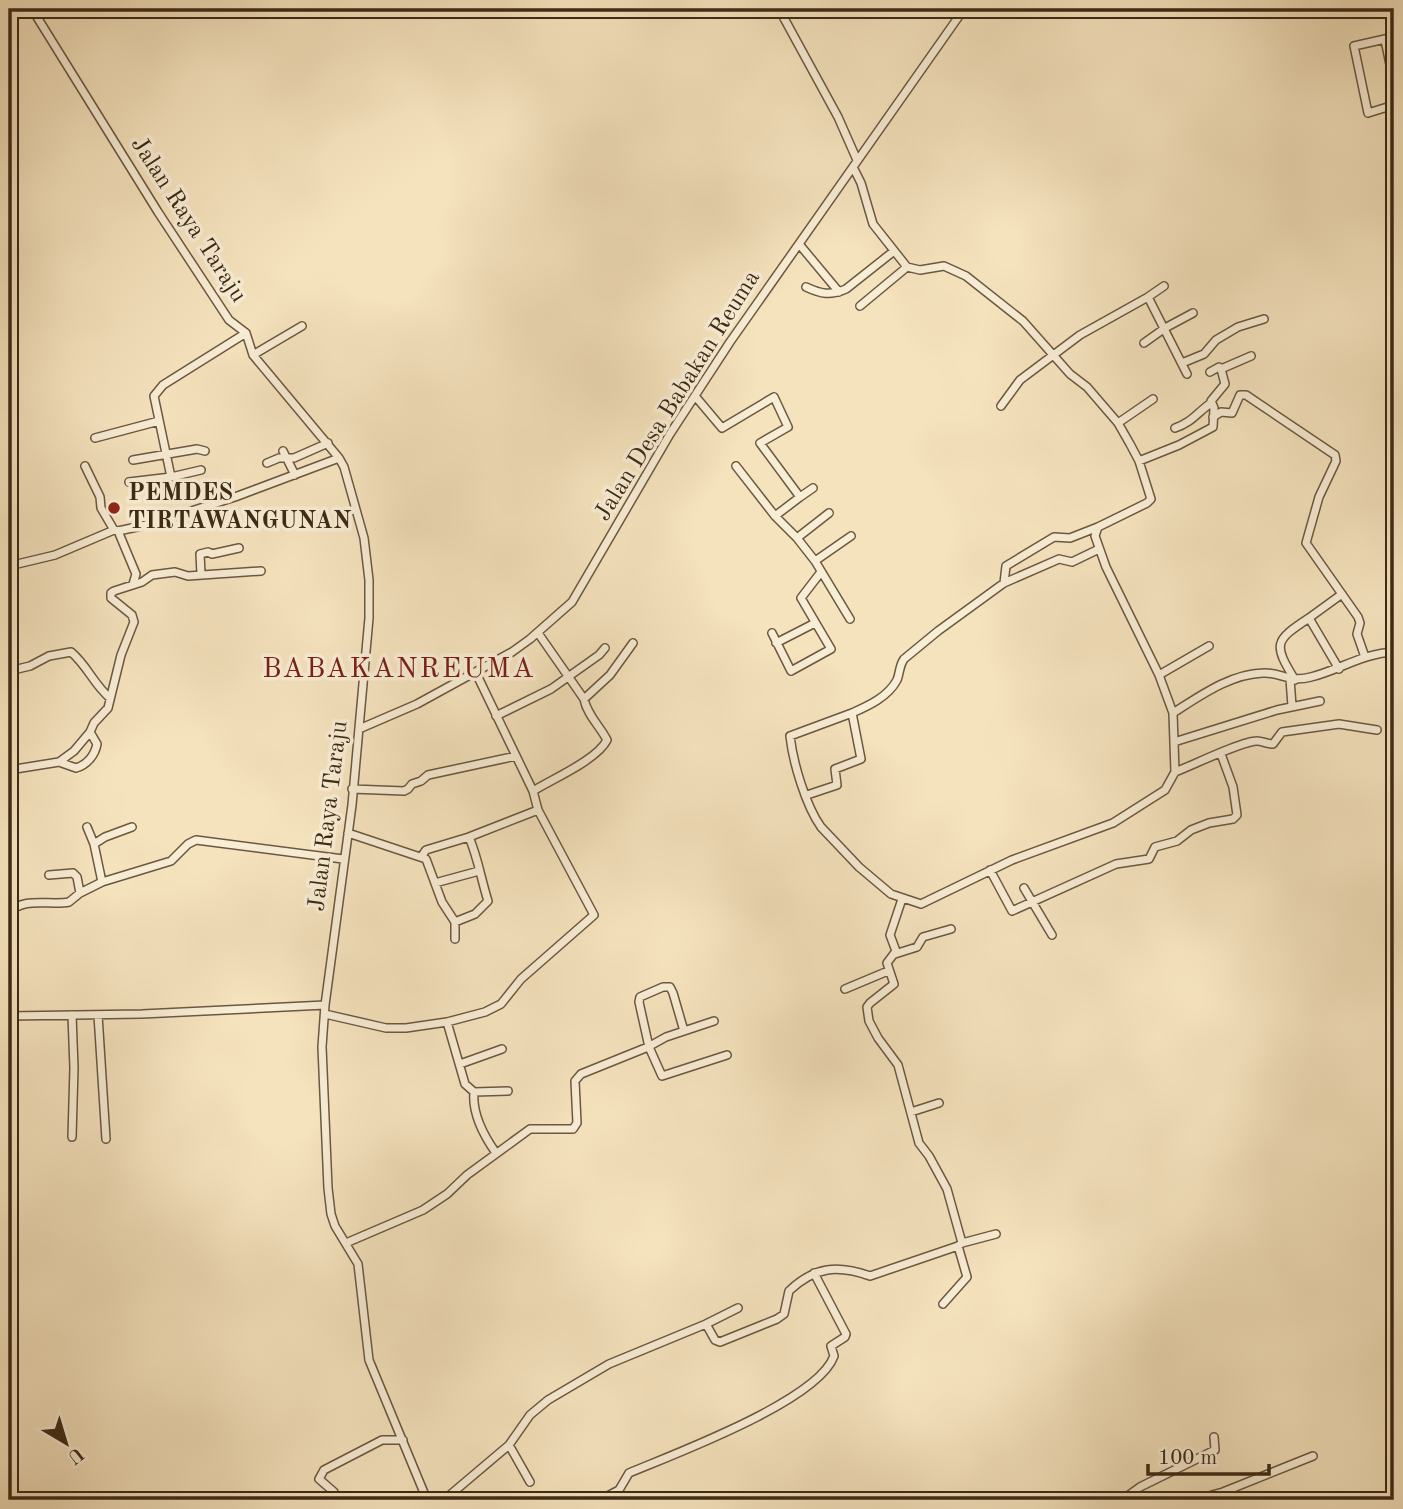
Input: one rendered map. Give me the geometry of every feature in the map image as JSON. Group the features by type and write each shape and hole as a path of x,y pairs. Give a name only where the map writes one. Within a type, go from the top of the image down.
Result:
{"street":[{"path":"9,18 31,9"},
{"name":"Jalan Raya Taraju","path":"31,9 222,310 229,320 246,333 253,355 339,458 360,519 368,571 368,645 348,833 325,1005 322,1047 328,1188 335,1226 358,1264 369,1360 427,1500"},
{"name":"Jalan Desa Babakan Reuma","path":"359,729 417,704 476,673 512,652 563,612 581,589 670,434 695,396 964,9"},
{"path":"781,13 793,30 838,117 873,224 894,251 907,267 920,270 944,267 966,276 1023,321 1118,423 1139,461 1151,499 1147,503 1070,538 1054,537 1006,566 1004,583"},
{"path":"1394,37 1354,46 1368,113 1394,105"},
{"path":"1385,40 1394,84"},
{"path":"799,244 839,292"},
{"path":"806,287 828,295 839,292 894,251"},
{"path":"860,306 907,267"},
{"path":"1002,406 1020,380 1054,354 1098,323 1148,298 1164,286"},
{"path":"1148,298 1187,374"},
{"path":"1144,343 1193,313"},
{"path":"1182,363 1204,354 1216,340 1238,327 1264,319"},
{"path":"253,355 302,326"},
{"path":"171,477 153,396 163,385 246,333"},
{"path":"1210,372 1251,356"},
{"path":"1175,428 1191,421 1211,403 1212,398 1225,384 1221,369"},
{"path":"1213,417 1221,412 1232,413 1240,395 1246,395 1335,455 1336,461 1319,497 1306,539 1350,609 1358,617 1360,623 1357,634 1365,657"},
{"path":"695,396 722,428 774,397 788,427 760,443 800,497"},
{"path":"1118,423 1153,399"},
{"path":"1139,461 1199,436 1213,427 1214,408 1211,403"},
{"path":"95,438 159,421"},
{"path":"267,463 308,453 328,443"},
{"path":"133,460 197,449 205,451"},
{"path":"283,450 295,475"},
{"path":"9,555 10,565 55,555 116,530 151,524 339,458"},
{"path":"85,466 100,497 101,508 116,530 136,574 133,584"},
{"path":"736,466 815,561 850,619"},
{"path":"129,482 201,470"},
{"path":"775,516 813,488"},
{"path":"797,538 829,513"},
{"path":"1098,527 1095,536 1099,548 1160,675 1173,712 1175,772 1165,790 1113,823 990,870 925,903 913,903 891,894 859,867 814,817 790,736 852,713 886,693 898,678 904,659 1004,583 1059,559 1072,562 1099,548"},
{"path":"815,561 851,536"},
{"path":"201,574 200,554 239,548"},
{"path":"9,770 59,762 74,751 106,711 134,619 110,595 114,591 142,582 152,575 175,572 188,576 261,571"},
{"path":"772,633 791,671 831,649 801,598 821,572"},
{"path":"1292,706 1292,680 1281,657 1280,641 1291,630 1342,594"},
{"path":"1310,618 1339,669"},
{"path":"776,643 815,623"},
{"path":"533,791 591,756 607,740 593,720 584,699 538,633"},
{"path":"584,699 610,675 633,643"},
{"path":"1160,675 1209,646"},
{"path":"496,716 538,697 568,678 605,648"},
{"path":"9,671 30,666 49,656 71,652 91,675 98,688 110,698"},
{"path":"1173,712 1219,685 1242,677 1268,673 1292,680 1339,669 1365,657 1394,652"},
{"path":"325,1014 386,1027 406,1028 447,1022 485,1012 501,1004 521,979 594,915 538,810 533,791 476,673"},
{"path":"1174,741 1292,706 1320,701"},
{"path":"807,795 837,785 835,769 862,759 852,713"},
{"path":"1175,772 1258,741 1273,744 1282,732 1339,724 1377,730"},
{"path":"59,762 76,768 90,759 97,744 90,732"},
{"path":"990,870 1010,910 1032,903 1116,864 1149,859 1155,847 1177,841 1191,830 1235,817 1237,815 1233,787 1221,754"},
{"path":"352,789 404,791 428,775 516,756"},
{"path":"421,857 426,850 469,837 538,810"},
{"path":"87,827 94,844 102,882"},
{"path":"94,844 132,827"},
{"path":"348,833 421,857 428,862 442,902 455,922 455,939"},
{"path":"455,922 475,914 488,901 479,871 480,862 469,837"},
{"path":"9,913 19,906 32,903 69,902 79,893 102,882 171,861 196,840 343,859"},
{"path":"435,883 479,871"},
{"path":"49,875 73,873 76,875 79,893"},
{"path":"1024,888 1052,935"},
{"path":"895,954 890,935 902,899"},
{"path":"9,928 9,941"},
{"path":"943,1304 967,1277 947,1189 919,1143 898,1066 878,1038 867,1013 870,1003 893,986 894,980 888,971 887,963 895,954 918,947 923,937 951,929"},
{"path":"845,989 888,971"},
{"path":"684,1031 670,987 643,995 639,1002 649,1046 661,1074 664,1076 727,1055"},
{"path":"9,1016 325,1005"},
{"path":"72,1015 72,1137"},
{"path":"98,1015 106,1139"},
{"path":"346,1243 423,1210 530,1129 573,1129 577,1123 577,1077 666,1037 714,1021"},
{"path":"447,1022 465,1084 474,1092 508,1091"},
{"path":"460,1064 502,1049"},
{"path":"474,1092 475,1108 485,1137 496,1153"},
{"path":"911,1112 939,1103"},
{"path":"706,1324 715,1340 720,1342 776,1320 784,1314 789,1291 814,1273 838,1268 855,1270 870,1276 996,1234"},
{"path":"600,1500 619,1490 629,1474 766,1413 805,1388 827,1369 834,1356 831,1346 846,1334 814,1273"},
{"path":"444,1500 509,1445 530,1415 564,1390 609,1364 738,1308"},
{"path":"1122,1500 1140,1487 1212,1452 1216,1447 1214,1437"},
{"path":"338,1500 334,1492 319,1479 324,1470 382,1440 403,1440"},
{"path":"509,1445 530,1482"},
{"path":"1194,1500 1223,1492 1312,1456"}],"place":[{"name":"PEMDES TIRTAWANGUNAN","path":"114,508"}],"district":[{"name":"BABAKANREUMA","path":"399,670"}]}
